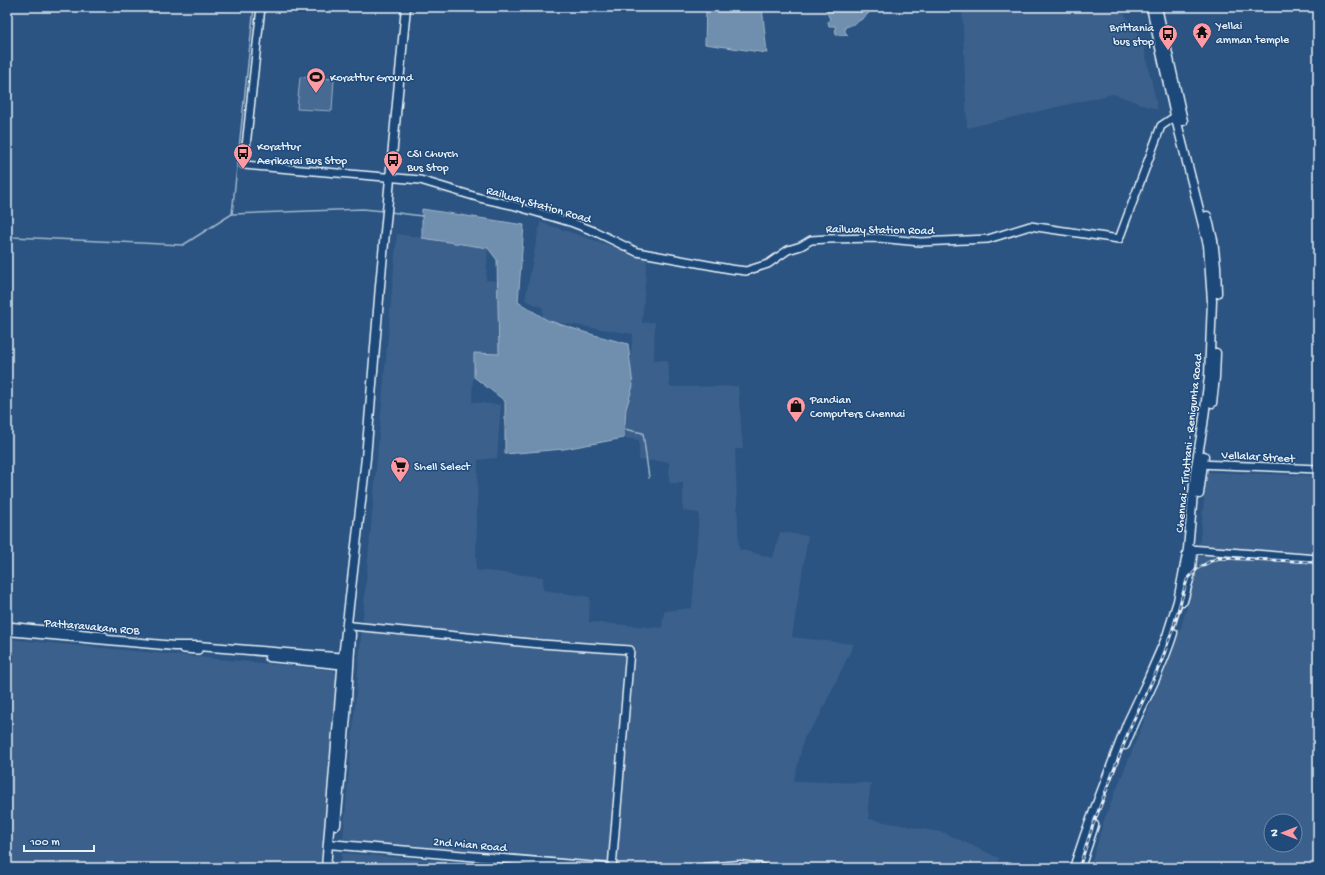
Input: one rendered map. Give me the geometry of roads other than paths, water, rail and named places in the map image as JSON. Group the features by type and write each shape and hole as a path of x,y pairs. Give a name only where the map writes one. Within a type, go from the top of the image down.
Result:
{"main road":[{"path":"346,662 352,626 370,458 375,374 406,7"},
{"path":"392,177 409,7"},
{"name":"Chennai - Tiruttani - Renigunta Road","path":"1080,868 1093,827 1167,636 1192,551 1209,377 1212,301 1211,267 1208,245 1178,114 1151,7"},
{"name":"Chennai - Tiruttani - Renigunta Road","path":"1157,7 1178,114"},
{"path":"326,868 331,844 346,715 346,662 366,451 375,374"},
{"name":"Pattaravakam ROB","path":"7,630 346,662"},
{"name":"Chennai - Tiruttani - Renigunta Road","path":"1074,868 1128,722 1149,685"},
{"path":"331,844 332,868"},
{"name":"2nd Mian Road","path":"331,844 611,868"},
{"path":"704,868 740,865 762,868"}],"street":[{"path":"261,7 244,166 392,177"},
{"name":"Railway Station Road","path":"392,177 420,180 573,223 596,232 637,252 730,270 746,271 768,264 788,250 816,239 878,238 920,242 988,239 1030,226 1119,239 1161,126 1178,114"},
{"name":"Vellalar Street","path":"1200,464 1318,469"},
{"path":"1192,551 1318,559"},
{"path":"7,626 198,648"},
{"path":"352,626 541,644 630,650 611,868"},
{"path":"7,635 198,648"}],"waterway":[{"path":"232,214 254,7"},
{"path":"7,236 183,245 232,214 363,209 384,211"},
{"path":"390,212 422,216"},
{"path":"624,429 643,433 649,478"}],"railway":[{"path":"1079,868 1093,825 1130,728 1162,660 1187,580 1198,568 1219,558 1318,562"}],"place":[{"name":"Yellai amman temple","path":"1202,49"},
{"name":"Brittania bus stop","path":"1168,51"},
{"name":"Korattur Ground","path":"316,94"},
{"name":"Korattur Aerikarai Bus Stop","path":"243,170"},
{"name":"CSI Church Bus Stop","path":"393,177"},
{"name":"Pandian Computers Chennai","path":"796,423"},
{"name":"Shell Select","path":"400,483"}]}
